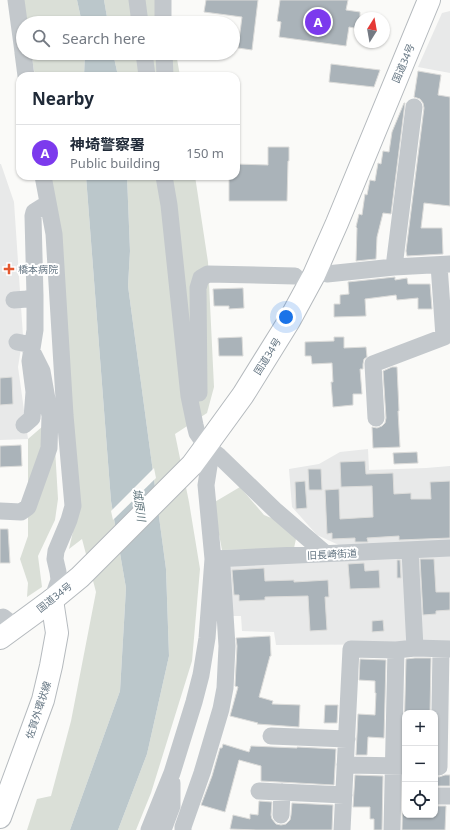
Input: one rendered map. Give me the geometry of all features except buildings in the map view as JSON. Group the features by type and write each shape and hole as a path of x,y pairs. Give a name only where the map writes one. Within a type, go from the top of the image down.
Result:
{"main road":[{"name":"国道34号","path":"5,628 52,600 80,577 192,465 243,394 289,321 314,274 337,223 430,0"},
{"name":"佐賀外環状線","path":"0,817 43,700 57,633 52,600"}],"street":[{"path":"16,0 18,16"},
{"path":"137,0 139,16"},
{"path":"163,0 163,16"},
{"path":"24,60 25,72"},
{"path":"145,60 147,72"},
{"path":"164,60 165,72"},
{"path":"394,267 414,107"},
{"path":"44,180 54,234 58,416 73,506 56,552 55,559 59,580 52,600"},
{"path":"165,180 169,205 190,396 197,433 206,446 219,456 276,511 326,554"},
{"path":"169,180 169,205"},
{"path":"24,424 32,418 34,392 30,361 35,330 33,216 34,212 48,205"},
{"path":"327,274 394,267 445,264 446,319 444,337 373,364 376,418"},
{"path":"195,425 199,394 198,288 201,278 208,274 295,276"},
{"path":"14,300 27,299 35,296"},
{"path":"0,510 21,512 28,508 49,448 58,416 42,371 32,351 27,344 17,342"},
{"path":"149,830 172,773 194,702 201,675 207,638 213,559 206,485 209,466 206,446"},
{"name":"旧長崎街道","path":"213,559 450,548"},
{"path":"410,551 415,648"},
{"path":"183,830 221,709 225,688 227,646 222,567 213,559"},
{"path":"342,830 351,649 446,649 441,767"},
{"path":"392,830 399,796 396,650"},
{"path":"271,736 347,739"},
{"path":"345,764 399,766"},
{"path":"163,830 172,806 172,773"},
{"path":"259,791 344,795"},
{"path":"280,815 282,792"},
{"path":"438,796 450,796"}],"shaded area":[{"path":"23,0 77,0 80,16 26,16"},
{"path":"104,0 168,0 171,16 107,16"},
{"path":"450,11 450,73 418,67 442,13"},
{"path":"32,60 85,60 84,72 34,72"},
{"path":"115,60 177,60 179,72 117,72"},
{"name":"橋本病院","path":"0,164 14,202 23,336 18,367 28,439 0,440"},
{"path":"51,180 86,180 111,501 126,588 120,691 70,830 27,830 37,799 51,796 71,721 96,592 82,539 69,549 79,505"},
{"path":"127,180 196,180 208,262 214,387 207,413 175,434 189,502 200,569 192,661 151,793 136,830 118,830 147,754 169,656 166,569 128,286 130,251"},
{"path":"43,426 55,448 58,499 55,520 38,556 42,587 27,597 28,583 20,559 28,536 28,439"},
{"path":"368,449 369,470 450,466 450,644 276,645 274,632 242,631 241,616 230,616 227,565 341,546 317,535 292,507 289,469 319,464 340,452"},
{"path":"240,487 264,515 276,520 296,539 294,548 222,550 213,503"}],"water":[{"path":"77,0 104,0 107,16 80,16"},
{"path":"85,60 115,60 117,72 84,72"},
{"name":"城原川","path":"86,180 127,180 130,251 128,286 166,569 169,656 147,754 118,830 70,830 120,691 126,588 111,501"}],"pier":[{"path":"154,468 156,478 113,520 111,511"}],"place":[{"name":"神埼警察署","path":"318,22"},
{"name":"橋本病院","path":"9,269"}]}
